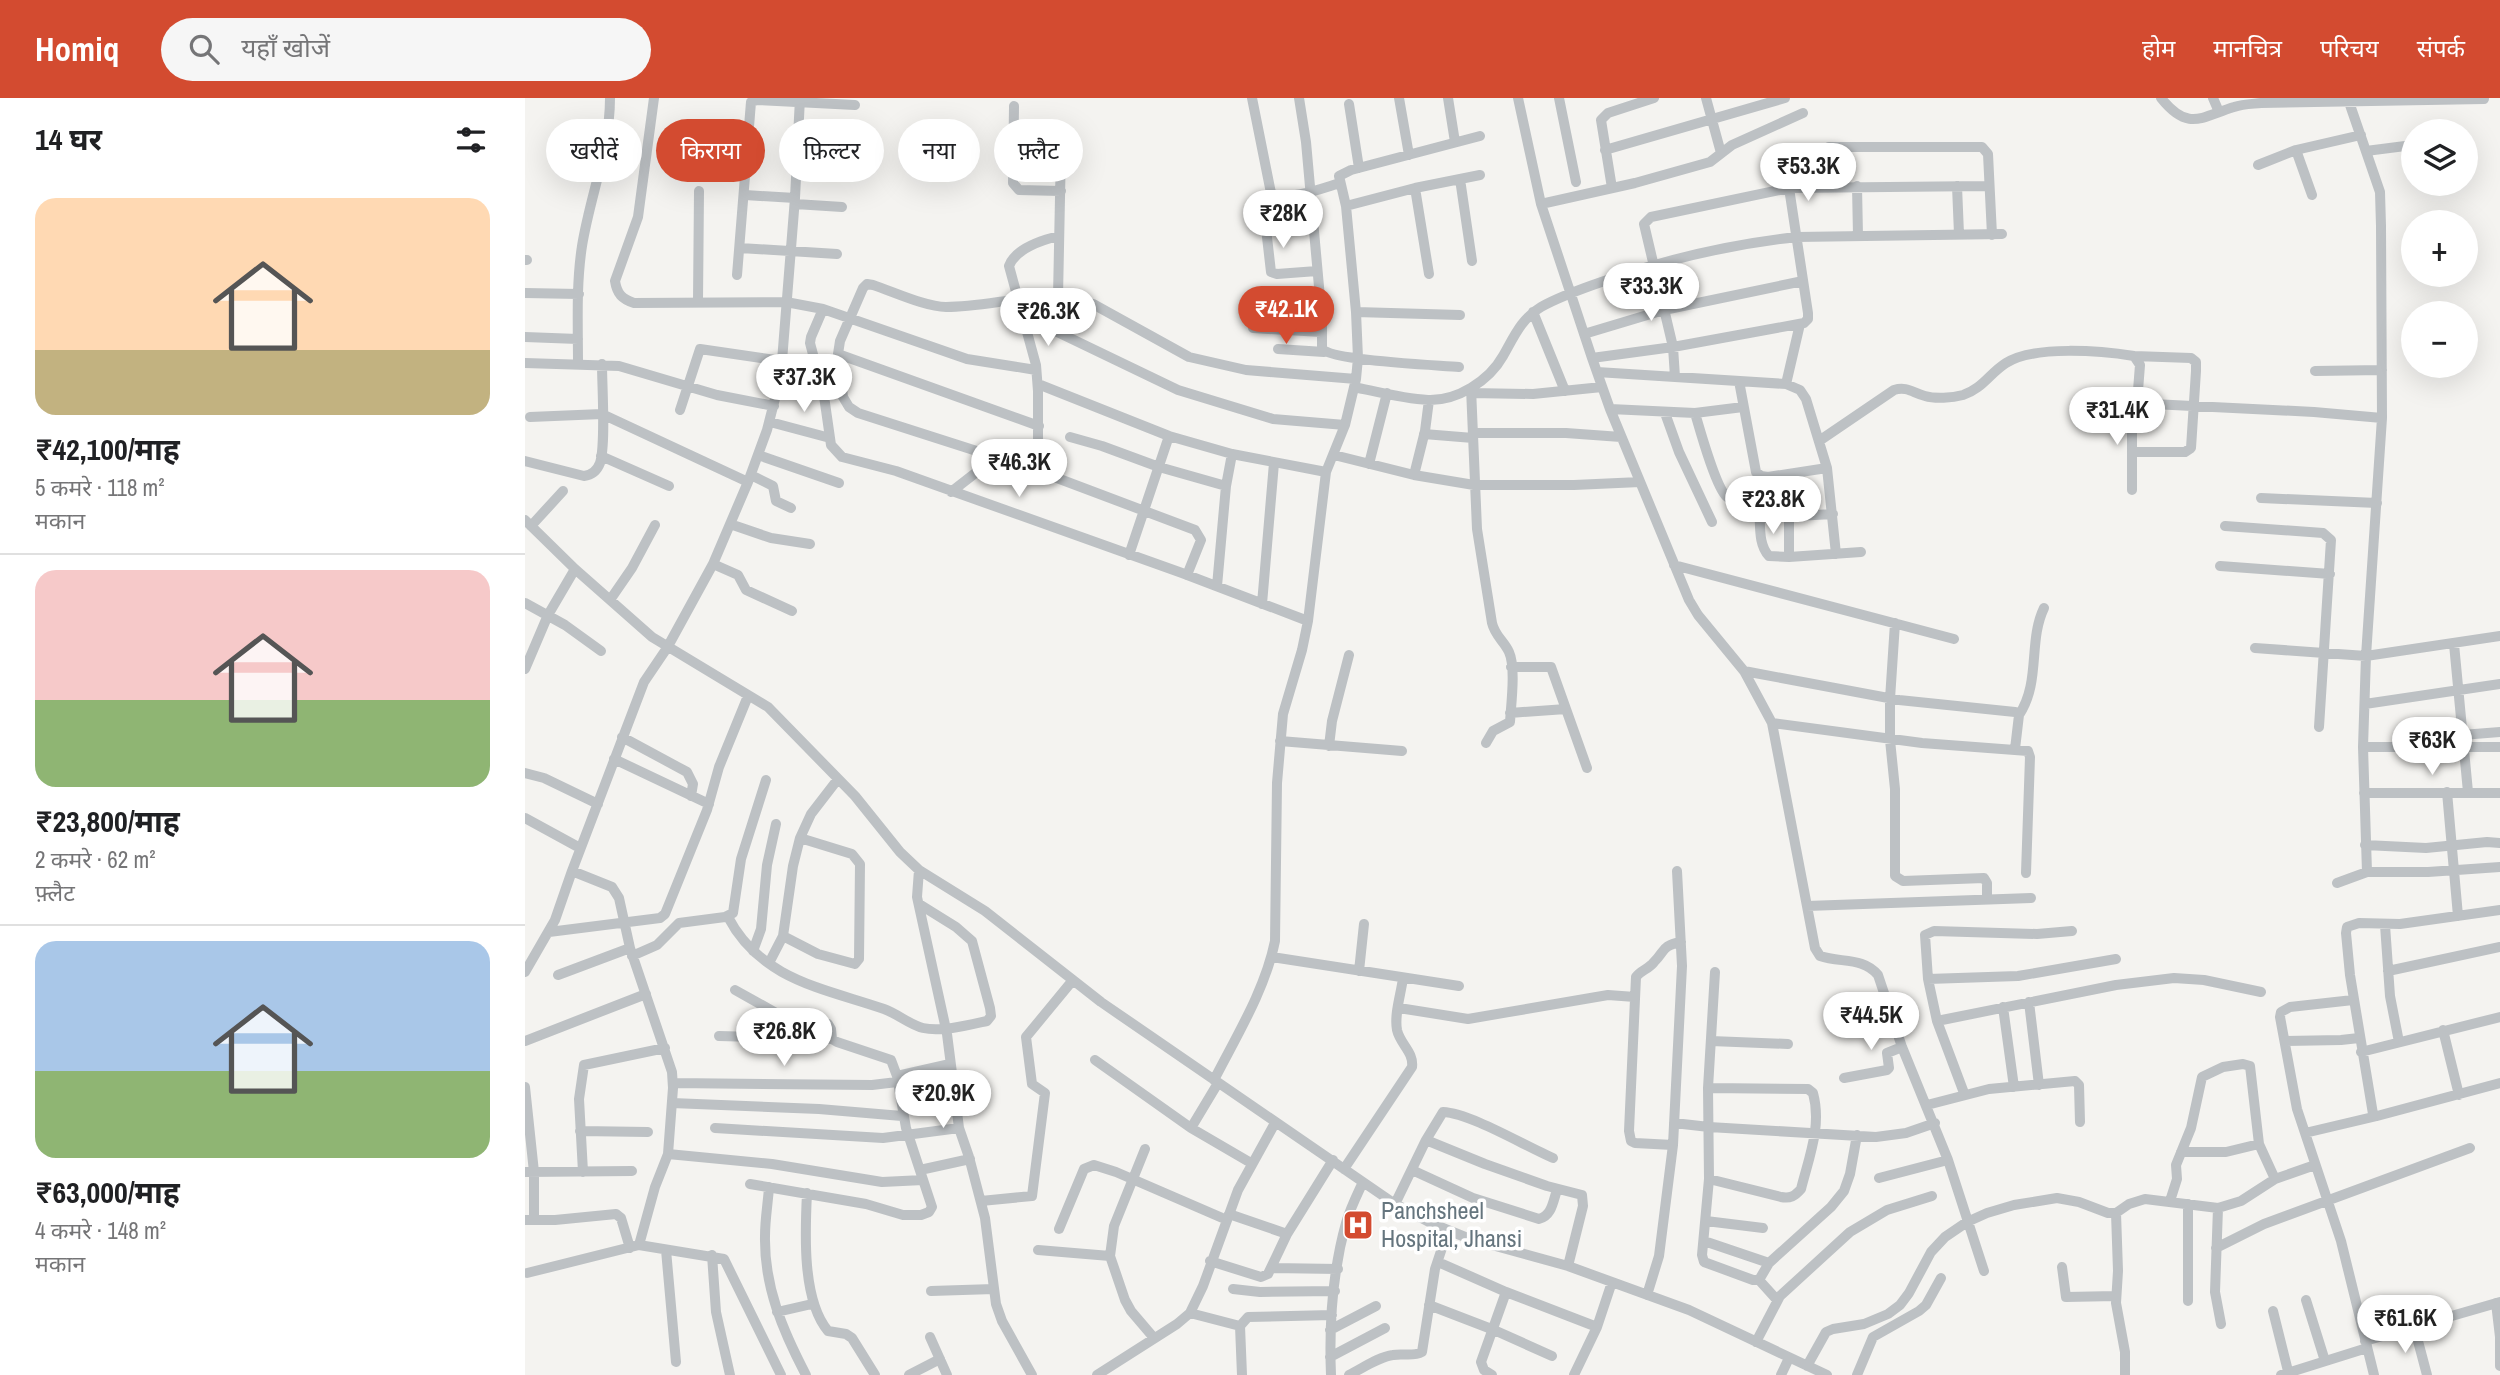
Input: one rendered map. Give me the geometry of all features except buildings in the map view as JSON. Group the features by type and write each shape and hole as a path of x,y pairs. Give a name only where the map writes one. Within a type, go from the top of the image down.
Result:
{"street":[{"path":"578,365 582,246 608,138 610,98"},
{"path":"654,98 638,217 615,281 616,290 621,297 634,303 786,302 823,309 967,359 1036,370"},
{"path":"1252,98 1271,193 1280,196 1310,192 1340,183"},
{"path":"1299,98 1324,352"},
{"path":"1399,98 1409,155"},
{"path":"1448,98 1455,142"},
{"path":"1518,98 1541,204 1621,437 1697,615 1744,671 1772,723 1815,948 1820,956 1863,964 1871,967 1878,975 1902,1047 1935,1123 1984,1271"},
{"path":"1559,98 1576,182"},
{"path":"1612,188 1601,120 1604,116 1654,98"},
{"path":"1706,98 1721,153"},
{"path":"1605,150 1785,98"},
{"path":"2161,98 2179,115 2195,121 2245,101 2484,99"},
{"path":"2213,98 2219,113"},
{"path":"737,275 750,104 757,100 800,100 855,105"},
{"path":"799,119 800,100"},
{"path":"2356,101 2361,135 2380,192 2382,418 2366,656 2363,747 2367,872"},
{"path":"1349,104 1359,168"},
{"path":"1014,106 1014,119"},
{"path":"1541,204 1710,162 1732,145 1803,113"},
{"path":"2258,164 2296,150 2361,135"},
{"path":"1191,1128 1249,1014 1272,957 1275,941 1277,783 1283,715 1308,621 1326,472 1345,425 1358,358 1346,206 1340,175 1481,136"},
{"path":"2366,150 2401,146"},
{"path":"1486,743 1493,731 1509,723 1511,667 1510,654 1494,632 1478,529 1471,390 1496,367 1518,327 1533,312 1572,293 1653,265 1766,240 1797,237 1997,234 1989,186 1988,154 1982,147 1829,147 1814,154 1811,164 1813,187"},
{"path":"2296,150 2312,195"},
{"path":"1346,206 1480,175"},
{"path":"1460,179 1472,261"},
{"path":"525,972 549,932 644,682 667,648 713,564 750,479 770,422 782,361 796,182"},
{"path":"1013,182 1019,190 1061,191"},
{"path":"1058,297 1061,182"},
{"path":"1857,186 1859,236"},
{"path":"1957,186 1959,234"},
{"path":"1675,377 1673,347 1644,224 1651,217 1789,188 1989,186"},
{"path":"1415,188 1429,274"},
{"path":"1592,358 1673,347 1800,324 1808,319 1789,188"},
{"path":"698,302 699,191"},
{"path":"745,195 842,206"},
{"path":"1264,211 1271,272 1277,274 1317,271"},
{"path":"1038,471 1038,384 1009,262 1038,242 1059,236"},
{"path":"740,248 837,254"},
{"path":"1584,334 1664,310 1803,281"},
{"path":"1187,575 1201,544 1199,534 1195,530 1038,471 853,410 843,397 838,354 840,341 863,288 867,284 940,307 1018,298 1058,297 1093,304 1189,358 1258,371 1355,383 1387,393 1429,400 1471,390 1533,394 1602,387"},
{"path":"525,293 579,294"},
{"path":"823,309 810,343 824,396 830,438 835,452 842,457 896,471 1308,621"},
{"path":"1356,312 1460,315"},
{"path":"1533,312 1565,391"},
{"path":"1786,384 1800,324"},
{"path":"1049,328 1178,390 1273,419 1345,425"},
{"path":"1253,328 1321,332"},
{"path":"525,337 578,338"},
{"path":"680,410 700,349 782,361"},
{"path":"1278,349 1459,367"},
{"path":"1819,441 1894,390 1902,388 1930,397 1963,395 1980,387 2008,362 2034,353 2070,352 2195,360 2193,444 2189,451 2132,452"},
{"path":"838,354 1039,426"},
{"path":"2132,490 2135,403 2140,365 2134,356"},
{"path":"525,362 619,366 717,395 773,406"},
{"path":"525,461 588,476 597,470 601,456 602,364"},
{"path":"2315,371 2382,370"},
{"path":"1597,372 1786,384 1800,390 1806,399 1827,468 1836,554"},
{"path":"1739,381 1756,472 1761,476 1827,468"},
{"path":"1038,384 1169,436 1232,454 1326,472"},
{"path":"1369,464 1387,393"},
{"path":"1414,475 1429,400"},
{"path":"2092,401 2382,418"},
{"path":"1610,409 1695,413 1743,407"},
{"path":"1665,413 1679,452 1713,522"},
{"path":"1695,413 1724,494 1735,500 1755,499 1758,502 1761,540 1766,553 1773,557 1789,557 1861,552"},
{"path":"530,418 602,414 750,479 773,486 773,498 791,508"},
{"path":"770,422 830,438"},
{"path":"1424,434 1566,433 1621,437"},
{"path":"1129,555 1169,436"},
{"path":"1070,437 1226,486"},
{"path":"1217,586 1226,486 1232,454"},
{"path":"758,455 839,482"},
{"path":"1334,455 1414,475 1474,485 1640,482"},
{"path":"601,456 670,486"},
{"path":"951,492 996,457"},
{"path":"1262,604 1274,463"},
{"path":"563,491 528,523 575,569 667,648 768,707 838,779 919,870 985,911 1073,980 1275,1123 1395,1204 1448,1230 1492,1246 1568,1266 1689,1310 1827,1375"},
{"path":"2261,498 2377,503"},
{"path":"1760,518 1833,514"},
{"path":"1789,516 1789,557"},
{"path":"730,524 771,538 810,544"},
{"path":"610,600 632,568 655,525"},
{"path":"2225,526 2323,533 2331,540 2319,727"},
{"path":"713,564 738,575 746,590 792,611"},
{"path":"1674,565 1954,639"},
{"path":"2220,566 2330,575"},
{"path":"525,668 548,615 575,569"},
{"path":"525,603 548,615 601,651"},
{"path":"2015,749 2019,715 2028,697 2043,608"},
{"path":"1895,623 1890,699 1895,876 1903,881 1984,878 1987,883 1987,899"},
{"path":"2255,648 2366,656 2500,636"},
{"path":"2454,644 2467,792"},
{"path":"1329,746 1332,720 1349,655"},
{"path":"1511,667 1551,667 1587,768"},
{"path":"1744,671 1890,699 2019,715"},
{"path":"2365,704 2500,684"},
{"path":"549,932 660,918 665,915 748,696"},
{"path":"1510,713 1566,709"},
{"path":"1772,723 1890,740 2028,751 2031,757 2026,873"},
{"path":"2363,747 2463,740 2500,732"},
{"path":"622,737 687,772 692,778 691,796"},
{"path":"2463,740 2500,747"},
{"path":"1280,741 1402,751"},
{"path":"614,759 709,804"},
{"path":"525,773 544,778 598,804"},
{"path":"769,963 783,936 793,866 800,838 817,806 838,779"},
{"path":"558,975 657,945 679,923 728,917 733,913 741,859 766,780"},
{"path":"2447,792 2458,916"},
{"path":"2364,793 2500,793"},
{"path":"525,818 580,848"},
{"path":"753,951 761,929 767,865 776,824"},
{"path":"783,936 818,954 855,964 859,959 860,864 852,854 800,838"},
{"path":"2365,845 2417,848 2480,842 2500,843"},
{"path":"2337,883 2367,872 2500,867"},
{"path":"919,870 919,904 946,1028 959,1128 981,1201 991,1251 994,1289 1002,1321 1032,1375"},
{"path":"572,871 612,887 619,898 631,952 665,1048 673,1083 668,1154 635,1247"},
{"path":"1647,1295 1659,1256 1673,1145 1682,966 1677,871"},
{"path":"1807,906 2031,898"},
{"path":"728,917 744,944 798,982 891,1011 923,1028 946,1028 987,1021 991,1016 990,1008 972,941 956,927 919,904"},
{"path":"2377,1116 2371,1108 2361,1052 2353,1000 2347,928 2359,923 2385,925 2500,910"},
{"path":"1359,971 1364,923"},
{"path":"2385,925 2388,971 2399,1042"},
{"path":"1964,1093 1937,1021 1928,979 1924,940 1928,932 2037,934 2072,931"},
{"path":"1673,1145 1635,1143 1629,1136 1637,974 1655,962 1666,946 1681,942"},
{"path":"2388,971 2500,947"},
{"path":"1272,957 1459,986"},
{"path":"1928,979 2018,976 2116,959"},
{"path":"1715,972 1708,1088 1709,1179 1702,1255 1706,1264 1759,1280 1777,1300"},
{"path":"1345,1169 1412,1067 1412,1058 1397,1032 1403,978"},
{"path":"1937,1021 2116,985 2175,978 2204,980 2261,992"},
{"path":"981,1201 1032,1196 1045,1093 1033,1084 1026,1037 1073,980"},
{"path":"736,990 778,1014 828,1024 832,1039"},
{"path":"525,1041 646,994"},
{"path":"1399,1008 1468,1019 1608,995 1635,997"},
{"path":"2353,1000 2284,1009 2280,1017 2295,1099 2351,1278 2374,1375"},
{"path":"2029,1002 2039,1084"},
{"path":"2003,1007 2014,1087"},
{"path":"2361,1052 2500,1017"},
{"path":"2443,1030 2459,1094"},
{"path":"719,1036 832,1039 889,1058 897,1079 902,1116 932,1207 929,1212 921,1215 903,1215 866,1204 750,1184"},
{"path":"2286,1041 2359,1038"},
{"path":"1711,1041 1788,1044"},
{"path":"1844,1078 1887,1070 1887,1053 1902,1047"},
{"path":"583,1171 579,1099 584,1065 665,1048"},
{"path":"1095,1060 1191,1128 1251,1163"},
{"path":"673,1083 872,1085 950,1064"},
{"path":"2170,1201 2176,1179 2176,1165 2191,1128 2202,1077 2214,1070 2243,1064 2250,1066 2259,1144 2275,1179"},
{"path":"1927,1105 1964,1093 2077,1082 2080,1122"},
{"path":"2305,1133 2500,1083"},
{"path":"525,1087 530,1220 616,1214 621,1218 635,1247"},
{"path":"1708,1088 1808,1089 1813,1093 1816,1133 1801,1189 1789,1198 1709,1179"},
{"path":"672,1103 819,1109 902,1116"},
{"path":"1395,1204 1426,1140 1440,1115 1446,1111 1553,1157"},
{"path":"1097,1375 1190,1313 1251,1163 1275,1123"},
{"path":"1674,1123 1890,1136 1935,1123"},
{"path":"715,1128 867,1138 908,1136 959,1128"},
{"path":"580,1131 648,1132"},
{"path":"1759,1280 1769,1263 1844,1191 1857,1135"},
{"path":"1426,1140 1557,1190 1578,1192 1584,1201 1568,1266"},
{"path":"2181,1152 2226,1152 2259,1144"},
{"path":"2216,1248 2265,1224 2470,1148"},
{"path":"1145,1149 1114,1226 1110,1256 1125,1300 1154,1338"},
{"path":"668,1154 772,1164 882,1182 921,1175 970,1159"},
{"path":"1210,1261 1261,1277 1268,1275 1287,1234 1333,1160"},
{"path":"1879,1178 1948,1160"},
{"path":"1059,1229 1084,1169 1094,1165 1228,1217 1287,1234"},
{"path":"1807,1366 1826,1332 1864,1324 1901,1305 1931,1252 1945,1237 1967,1222 2014,1205 2056,1198 2108,1213 2116,1213 2138,1200 2170,1201 2218,1208 2241,1201 2275,1179 2315,1165"},
{"path":"1412,1170 1473,1198 1539,1219 1550,1212 1557,1190"},
{"path":"529,1172 632,1171"},
{"path":"1331,1375 1330,1329 1338,1269 1347,1221 1363,1182"},
{"path":"769,1187 765,1236 769,1287 777,1312 806,1375"},
{"path":"807,1193 805,1235 812,1304 828,1331 846,1334 852,1338 874,1375"},
{"path":"1756,1342 1777,1300 1790,1285 1864,1222 1887,1210 1931,1196"},
{"path":"2188,1204 2188,1301"},
{"path":"2218,1208 2215,1292 2221,1324"},
{"path":"2116,1213 2116,1296 2118,1322 2125,1352 2125,1375"},
{"path":"1706,1221 1763,1228"},
{"path":"1349,1375 1385,1357 1420,1354 1438,1262 1448,1230"},
{"path":"1704,1241 1769,1263"},
{"path":"527,1273 635,1247 712,1255 724,1259 781,1375"},
{"path":"1038,1250 1110,1256"},
{"path":"666,1251 676,1362"},
{"path":"712,1255 716,1312 730,1375"},
{"path":"1438,1262 1597,1327"},
{"path":"1272,1268 1338,1269"},
{"path":"2061,1268 2066,1297 2116,1296"},
{"path":"1857,1375 1873,1336 1919,1311 1926,1305 1941,1279"},
{"path":"1574,1375 1597,1327 1612,1282"},
{"path":"931,1291 994,1289"},
{"path":"1233,1289 1260,1292 1335,1291"},
{"path":"1492,1375 1485,1370 1481,1362 1506,1292"},
{"path":"2306,1300 2325,1361"},
{"path":"2273,1311 2286,1374 2414,1326 2498,1303 2500,1366"},
{"path":"777,1312 812,1304"},
{"path":"1429,1305 1552,1356"},
{"path":"1330,1329 1376,1306"},
{"path":"1190,1313 1240,1326"},
{"path":"1242,1375 1240,1326 1248,1317 1332,1315"},
{"path":"2414,1326 2427,1375"},
{"path":"1330,1357 1385,1328"},
{"path":"930,1337 947,1375"},
{"path":"1781,1375 1789,1358"},
{"path":"909,1375 940,1359"}],"place":[{"name":"Panchsheel Hospital, Jhansi","path":"1358,1225"}]}
